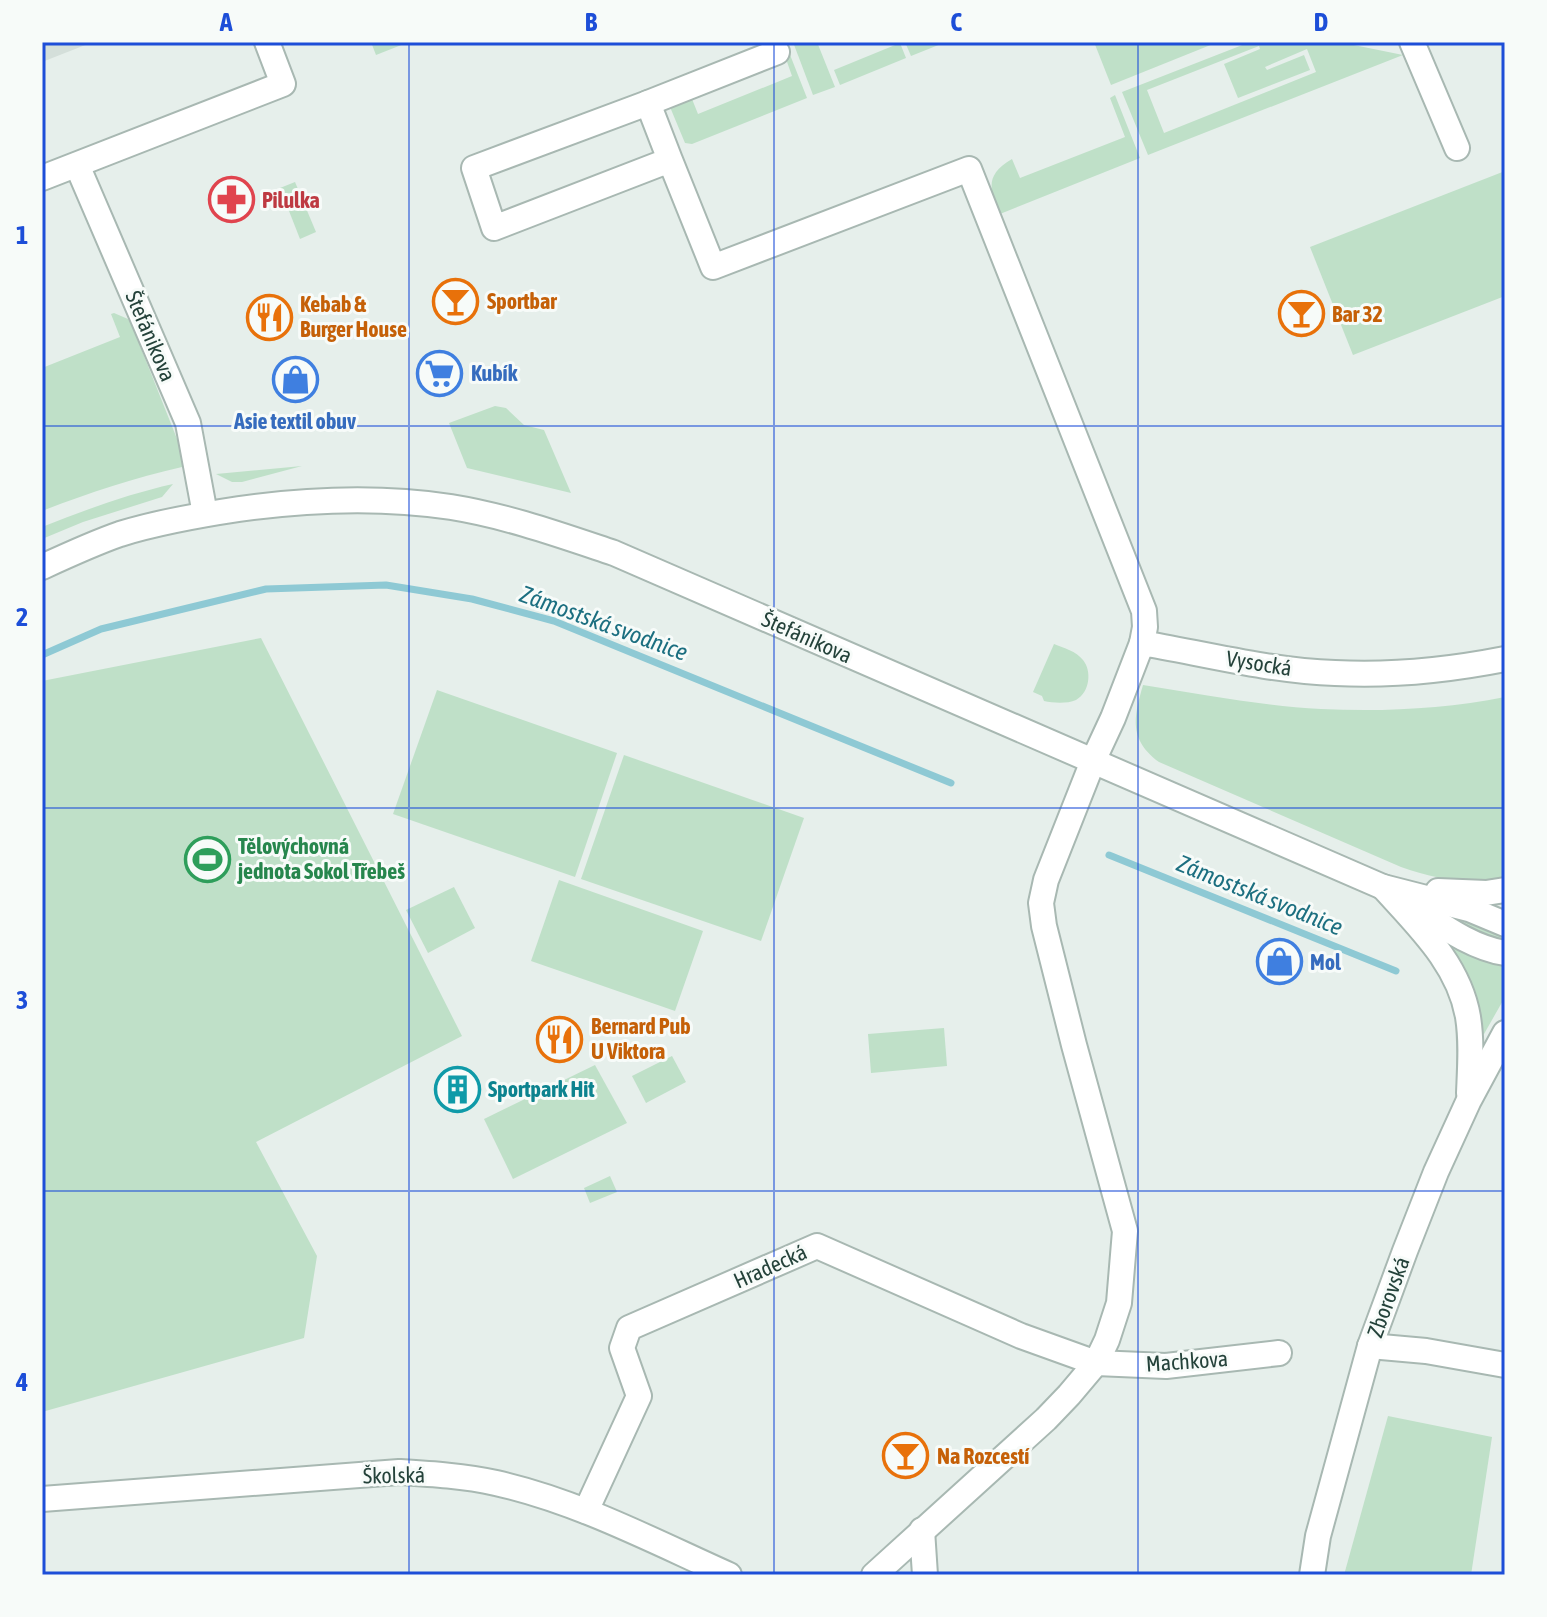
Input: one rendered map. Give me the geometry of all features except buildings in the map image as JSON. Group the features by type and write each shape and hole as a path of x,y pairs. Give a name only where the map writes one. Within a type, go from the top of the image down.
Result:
{"street":[{"path":"42,178 283,84 267,42"},
{"path":"1412,42 1457,148"},
{"path":"670,160 494,228 474,168 777,52"},
{"path":"648,103 713,267 969,169 1144,611 1142,643 1046,880 1041,903 1074,1045 1125,1231 1119,1303 1096,1363 1069,1395 874,1575"},
{"name":"Štefánikova","path":"77,165 188,423 205,514"},
{"name":"Štefánikova","path":"42,567 121,534 205,514 314,500 386,500 453,507 495,516 614,553 1383,887 1462,937 1481,947 1505,953"},
{"name":"Vysocká","path":"1142,643 1270,666 1333,673 1402,674 1505,659"},
{"path":"1383,887 1434,944 1458,982 1468,1021 1469,1100"},
{"name":"Štefánikova","path":"1383,887 1486,893 1505,890"},
{"name":"Štefánikova","path":"1383,887 1469,909 1505,924"},
{"name":"Zborovská","path":"1312,1575 1318,1536 1370,1346 1436,1172 1469,1100 1505,1033"},
{"name":"Hradecká","path":"586,1511 639,1396 622,1348 629,1328 817,1246 1021,1336 1096,1363"},
{"path":"1370,1346 1426,1351 1505,1365"},
{"name":"Machkova","path":"1096,1363 1166,1366 1279,1353"},
{"name":"Školská","path":"42,1499 399,1472 445,1474 497,1483 586,1511 729,1575"},
{"path":"922,1530 925,1575"}],"shaded area":[{"path":"42,42 93,42 42,62"}],"green space":[{"path":"371,42 409,42 376,55"},
{"path":"780,42 785,42 807,98 692,144 685,143 670,107 690,94 698,114 792,76"},
{"path":"793,42 817,42 835,87 813,95"},
{"path":"905,42 946,42 911,56"},
{"path":"1094,42 1218,42 1111,85"},
{"path":"1250,42 1339,42 1403,55 1148,155 1122,92","holes":["1259,46 1260,49 1224,64 1238,98 1310,70 1304,55 1267,70 1265,67 1307,49 1316,72 1164,133 1147,90"]},
{"path":"900,43 906,58 840,85 834,70"},
{"path":"1115,95 1140,158 1000,214 993,197 993,177 1012,159 1020,178 1125,137 1110,98"},
{"path":"1505,171 1505,296 1353,355 1310,247"},
{"path":"295,182 316,232 300,239 280,188"},
{"path":"111,314 128,319 133,328 183,454 182,467 111,486 42,511 42,368 120,337"},
{"path":"495,406 506,408 524,425 544,430 571,493 467,468 449,423"},
{"path":"302,466 242,482 232,482 216,474"},
{"path":"173,484 162,497 83,522 42,539 42,527 107,503"},
{"name":"Tělovýchovná jednota Sokol Třebeš","path":"261,638 462,1036 256,1142 317,1256 304,1338 42,1412 42,681"},
{"path":"1054,644 1077,654 1086,665 1087,687 1076,700 1048,702 1033,692"},
{"path":"1143,685 1276,705 1344,710 1436,707 1505,697 1505,879 1452,880 1401,867 1159,762 1142,745 1136,727"},
{"path":"437,690 617,753 575,877 393,814"},
{"path":"624,755 804,818 761,941 581,879"},
{"path":"559,880 703,931 675,1011 531,961"},
{"path":"454,887 475,928 428,953 406,910"},
{"path":"1422,904 1505,934 1505,943 1487,936"},
{"path":"1451,941 1505,964 1505,997 1482,1035 1471,987 1448,943"},
{"path":"944,1028 947,1066 871,1073 868,1034"},
{"path":"672,1056 686,1082 646,1103 632,1076"},
{"path":"595,1065 627,1123 513,1179 484,1119"},
{"path":"610,1176 617,1192 590,1203 584,1188"},
{"path":"1388,1416 1492,1437 1471,1575 1344,1575"}],"waterway":[{"name":"Zámostská svodnice","path":"42,655 101,629 266,589 386,585 472,599 554,621 951,783"},
{"name":"Zámostská svodnice","path":"1109,855 1396,971"}],"place":[{"name":"Pilulka","path":"231,200"},
{"name":"Sportbar","path":"456,301"},
{"name":"Bar 32","path":"1301,314"},
{"name":"Kebab & Burger House","path":"269,317"},
{"name":"Kubík","path":"440,373"},
{"name":"Asie textil obuv","path":"295,380"},
{"name":"Tělovýchovná jednota Sokol Třebeš","path":"207,859"},
{"name":"Mol","path":"1279,962"},
{"name":"Bernard Pub U Viktora","path":"560,1039"},
{"name":"Sportpark Hit","path":"457,1089"},
{"name":"Na Rozcestí","path":"906,1456"}]}
